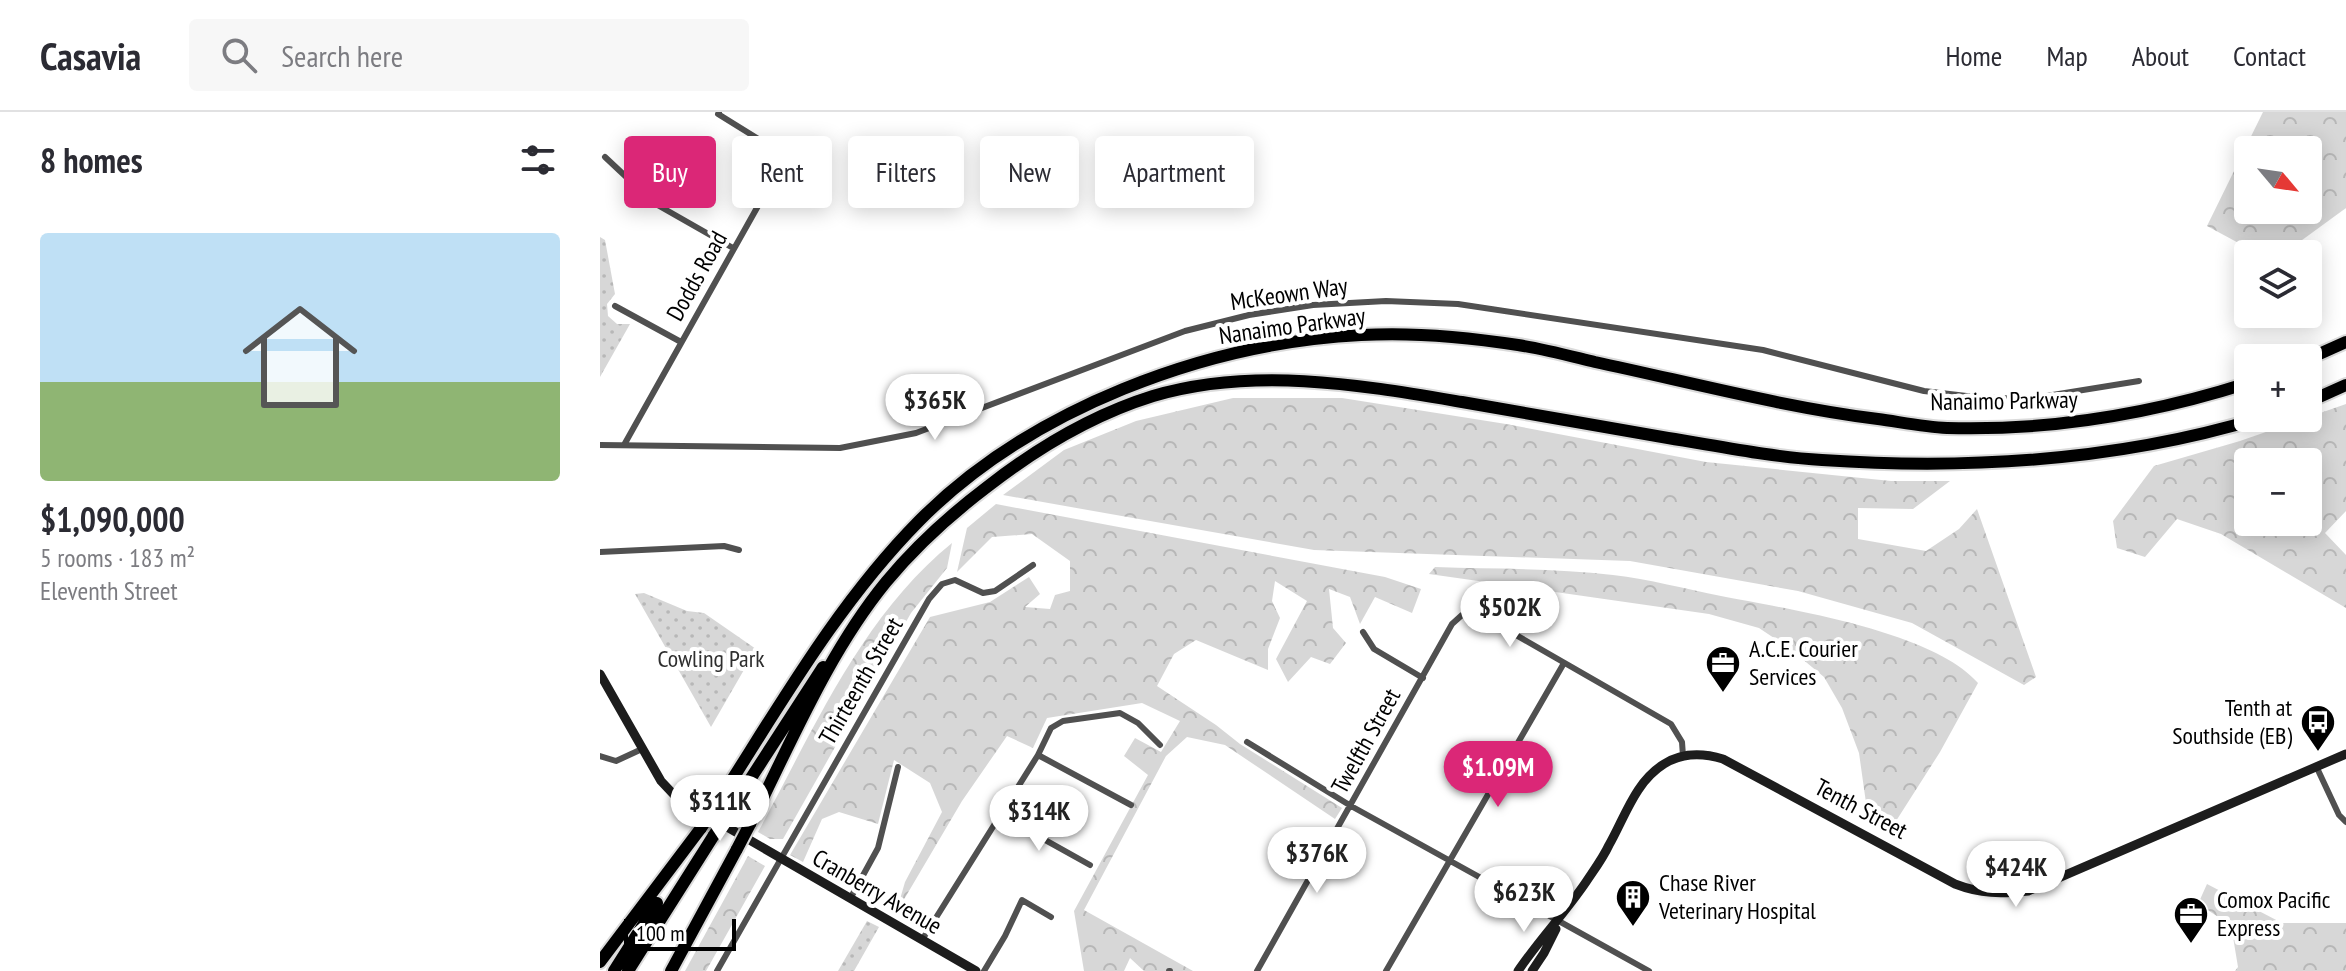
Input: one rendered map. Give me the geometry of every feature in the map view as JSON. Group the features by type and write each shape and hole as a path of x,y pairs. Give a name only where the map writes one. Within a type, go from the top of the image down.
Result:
{"highway":[{"name":"Nanaimo Parkway","path":"600,962 701,828 852,597 900,541 941,501 1001,453 1059,418 1144,380 1212,359 1361,335 1443,337 1520,345 1836,414 1944,428 2023,427 2101,420 2234,388"},
{"path":"2322,353 2346,342"},
{"name":"Nanaimo Parkway","path":"671,971 829,671 884,584 925,539 1040,447 1095,419 1152,397 1238,381 1294,379 1373,387 1710,445 1835,461 1944,464 2033,461 2133,449 2234,426"},
{"path":"2322,396 2346,385"},
{"path":"628,971 837,646 884,584"},
{"path":"614,971 701,828"}],"street":[{"name":"Dodds Road","path":"624,445 786,156 719,112"},
{"path":"605,157 654,203 733,248"},
{"name":"McKeown Way","path":"600,445 840,448 878,443 916,433 1185,331 1249,315 1313,305 1386,301 1458,304 1763,350 1924,391 1975,397 2027,399 2139,381"},
{"path":"615,306 681,342"},
{"path":"600,552 724,546 739,550"},
{"name":"Thirteenth Street","path":"717,971 929,599 942,584 955,580 983,593 995,591 1033,565"},
{"name":"Twelfth Street","path":"1257,971 1452,624 1462,615 1475,615 1495,623 1564,663"},
{"path":"1363,632 1374,649 1423,678"},
{"path":"1386,971 1564,663 1671,724 1682,742 1683,756 1666,762 1639,787 1608,848 1560,920 1532,971"},
{"path":"600,674 642,749 616,761 600,756"},
{"path":"922,940 1002,816 1051,728 1063,721 1120,713 1138,723 1160,745"},
{"path":"1247,742 1351,806 1649,971"},
{"name":"Cranberry Avenue","path":"642,749 661,781 677,798 976,971"},
{"name":"Tenth Street","path":"1683,756 1703,753 1723,759 1955,884 1977,893 2002,894 2028,891 2346,754"},
{"path":"1038,755 1131,805"},
{"path":"850,899 878,848 898,767"},
{"path":"2317,768 2339,815 2346,822"},
{"path":"1002,816 1090,865"},
{"path":"984,971 1022,900 1051,917"},
{"path":"1518,971 1560,920"}],"green space":[{"path":"2263,112 2346,112 2346,208 2302,240 2234,241 2207,226 2234,171 2234,224 2322,224 2322,136 2251,136"},
{"path":"600,237 605,240 615,294 607,304 608,316 617,324 630,324 600,377"},
{"path":"1233,398 1342,398 1506,424 1706,462 1891,481 1950,481 1913,509 1858,508 1858,539 1926,551 1959,529 1977,509 2036,677 2024,685 1912,623 1798,591 1630,561 1314,550 1003,495 1064,450 1136,421"},
{"path":"2346,404 2346,511 2325,533 2346,555 2346,608 2221,534 2177,519 2145,557 2117,548 2113,521 2154,466 2266,432 2322,432 2322,412"},
{"path":"996,504 1385,577 1421,589 1412,613 1375,597 1360,624 1350,597 1329,589 1333,628 1346,643 1330,664 1311,657 1288,682 1276,659 1307,601 1275,581 1272,601 1280,618 1268,649 1268,670 1196,640 1174,654 1157,686 1240,744 1342,808 1335,819 1225,745 1187,737 1166,756 1084,910 1193,971 1144,971 1130,958 1124,971 1084,971 1074,911 1148,775 1124,756 1135,738 1161,752 1180,721 1142,703 1047,718 1033,748 1007,736 962,801 896,913 905,882 942,812 930,783 894,760 878,824 839,812 822,819 803,862 790,855 930,617 990,602 1029,577 1040,594 1025,607 1050,609 1055,595 1070,591 1070,561 1032,534 992,537 957,572 967,528"},
{"path":"952,543 947,568 911,613 783,839 770,839 758,832 865,640 891,605"},
{"path":"1435,567 1613,575 1820,616 1895,636 1928,649 1957,665 1978,683 1940,752 1889,832 1868,817 1859,753 1842,708 1824,677 1759,628 1709,614 1429,574"},
{"name":"Cowling Park","path":"644,593 687,611 704,613 756,649 711,727 635,594"},
{"path":"748,856 765,866 706,971 685,971"},
{"path":"2207,884 2282,923 2346,923 2346,971 2235,971 2238,967 2231,925 2198,904"},
{"path":"867,921 879,927 854,971 838,971"}],"place":[{"name":"A.C.E. Courier Services","path":"1723,694"},
{"name":"Tenth at Southside (EB)","path":"2318,753"},
{"name":"Chase River Veterinary Hospital","path":"1633,928"},
{"name":"Comox Pacific Express","path":"2191,945"}]}
